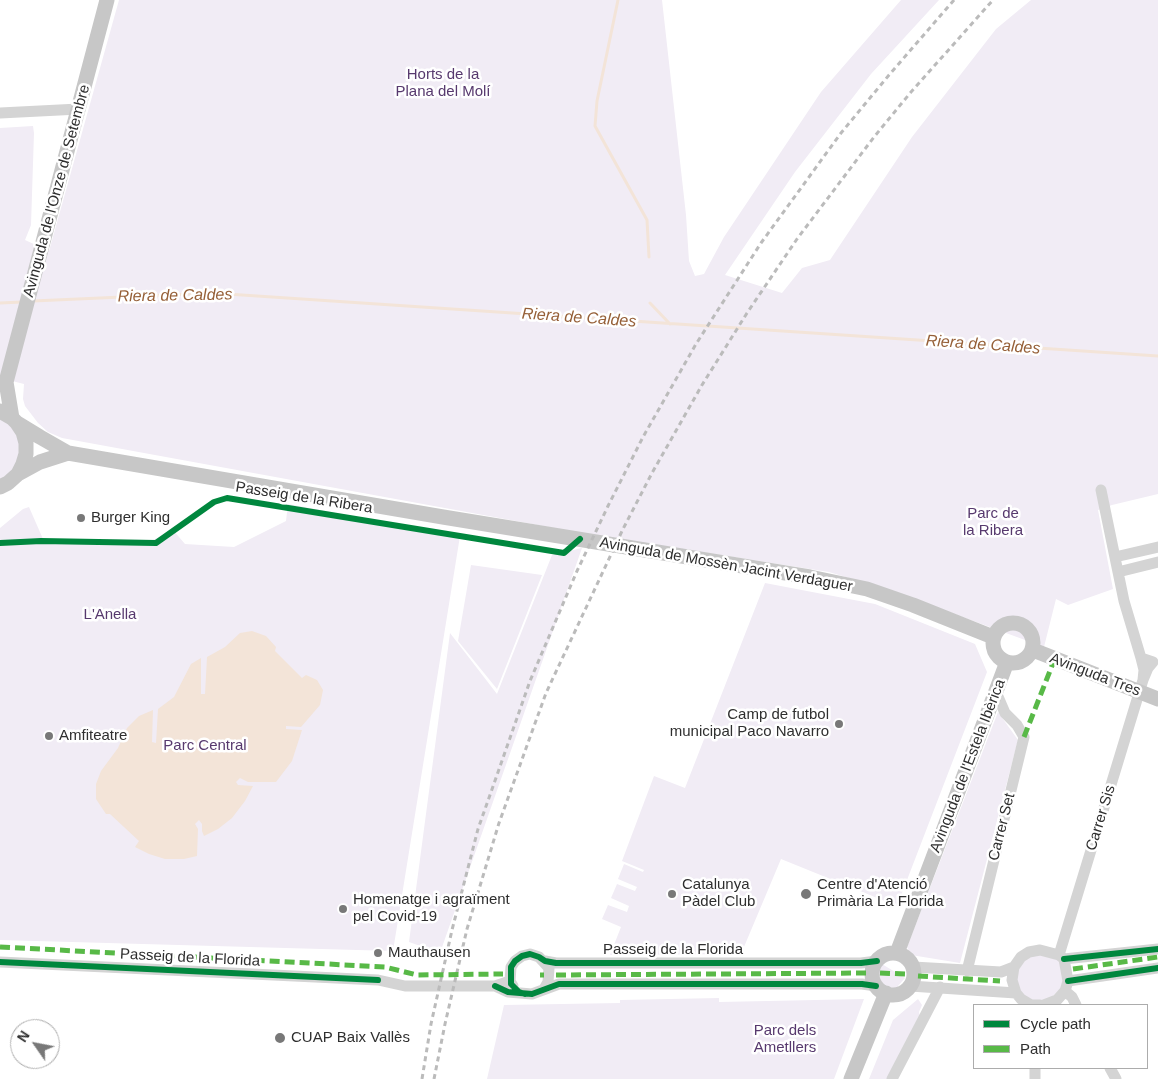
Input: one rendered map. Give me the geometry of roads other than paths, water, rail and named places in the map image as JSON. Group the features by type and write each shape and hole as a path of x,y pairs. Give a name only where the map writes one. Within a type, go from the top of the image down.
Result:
{"main road":[{"name":"Avinguda de l'Onze de Setembre","path":"18,474 26,454 26,443 23,432 10,417 3,385 107,0"},
{"name":"Avinguda de Mossèn Jacint Verdaguer","path":"10,417 40,437 68,452 443,517 810,577 867,589 993,637"},
{"name":"Avinguda de Mossèn Jacint Verdaguer","path":"0,487 40,462 68,452"},
{"path":"1014,622 1026,627 1033,638 1032,650 1022,662 1007,662 995,652 993,637 1001,626 1014,622"},
{"name":"Avinguda Tres","path":"1032,650 1141,686 1158,699"},
{"name":"Avinguda de l'Estela Ibèrica","path":"897,953 1007,662"},
{"path":"889,953 897,953 905,956 913,967 914,975 910,986 904,992 897,994 881,990 873,980 873,973 877,961 889,953"},
{"path":"851,1079 881,990"}],"street":[{"path":"0,112 79,109"},
{"path":"1101,490 1124,601 1144,670 1141,686"},
{"path":"1115,557 1158,547"},
{"path":"1118,572 1158,562"},
{"path":"1141,658 1155,661"},
{"path":"1141,686 1148,668 1155,661"},
{"name":"Carrer Sis","path":"1061,957 1141,686"},
{"name":"Carrer Set","path":"967,971 1024,737 1017,725 1005,713 996,692"},
{"path":"1019,999 1012,980 1014,967 1021,957 1029,952 1040,950 1061,957 1158,949"},
{"name":"Passeig de la Florida","path":"0,962 378,980 405,986 495,986 510,981 511,967 515,961 522,956 530,954 545,961 565,963 861,963 877,961"},
{"path":"1061,957 1066,986 1076,1004"},
{"path":"544,989 550,975 545,961"},
{"path":"913,967 1001,972 1014,967"},
{"path":"1045,1004 1057,1000 1066,986 1158,968"},
{"path":"510,981 515,988 525,994"},
{"name":"Passeig de la Florida","path":"495,986 508,992 525,994 537,993 544,989 564,984 862,984 881,990"},
{"path":"910,986 940,987 1019,999 1031,1004"},
{"path":"892,1079 940,987"}],"waterway":[{"path":"618,0 597,101 595,126 647,220 649,257"},
{"name":"Riera de Caldes","path":"33,301 212,293 1158,356"},
{"name":"Riera de Caldes","path":"0,303 22,302"},
{"path":"650,303 670,324"}],"railway":[{"path":"422,1079 431,1024 452,930 478,829 530,681 577,571 608,506 643,437 696,344 761,243 841,133 954,0"},
{"path":"434,1079 467,929 499,823 546,693 623,529 652,473 702,385 747,313 797,239 874,137 911,92 993,0"}],"place":[{"name":"Burger King","path":"81,518"},
{"name":"Camp de futbol municipal Paco Navarro","path":"839,724"},
{"name":"Amfiteatre","path":"49,736"},
{"name":"Catalunya Pàdel Club","path":"672,894"},
{"name":"Centre d'Atenció Primària La Florida","path":"806,894"},
{"name":"Homenatge i agraïment pel Covid-19","path":"343,909"},
{"name":"Mauthausen","path":"378,953"},
{"name":"CUAP Baix Vallès","path":"280,1038"}],"park label":[{"name":"Horts de la Plana del Molí","path":"443,84"},
{"name":"Parc de la Ribera","path":"993,522"},
{"name":"L'Anella","path":"110,615"},
{"name":"Parc Central","path":"205,746"},
{"name":"Parc dels Ametllers","path":"785,1040"}]}
